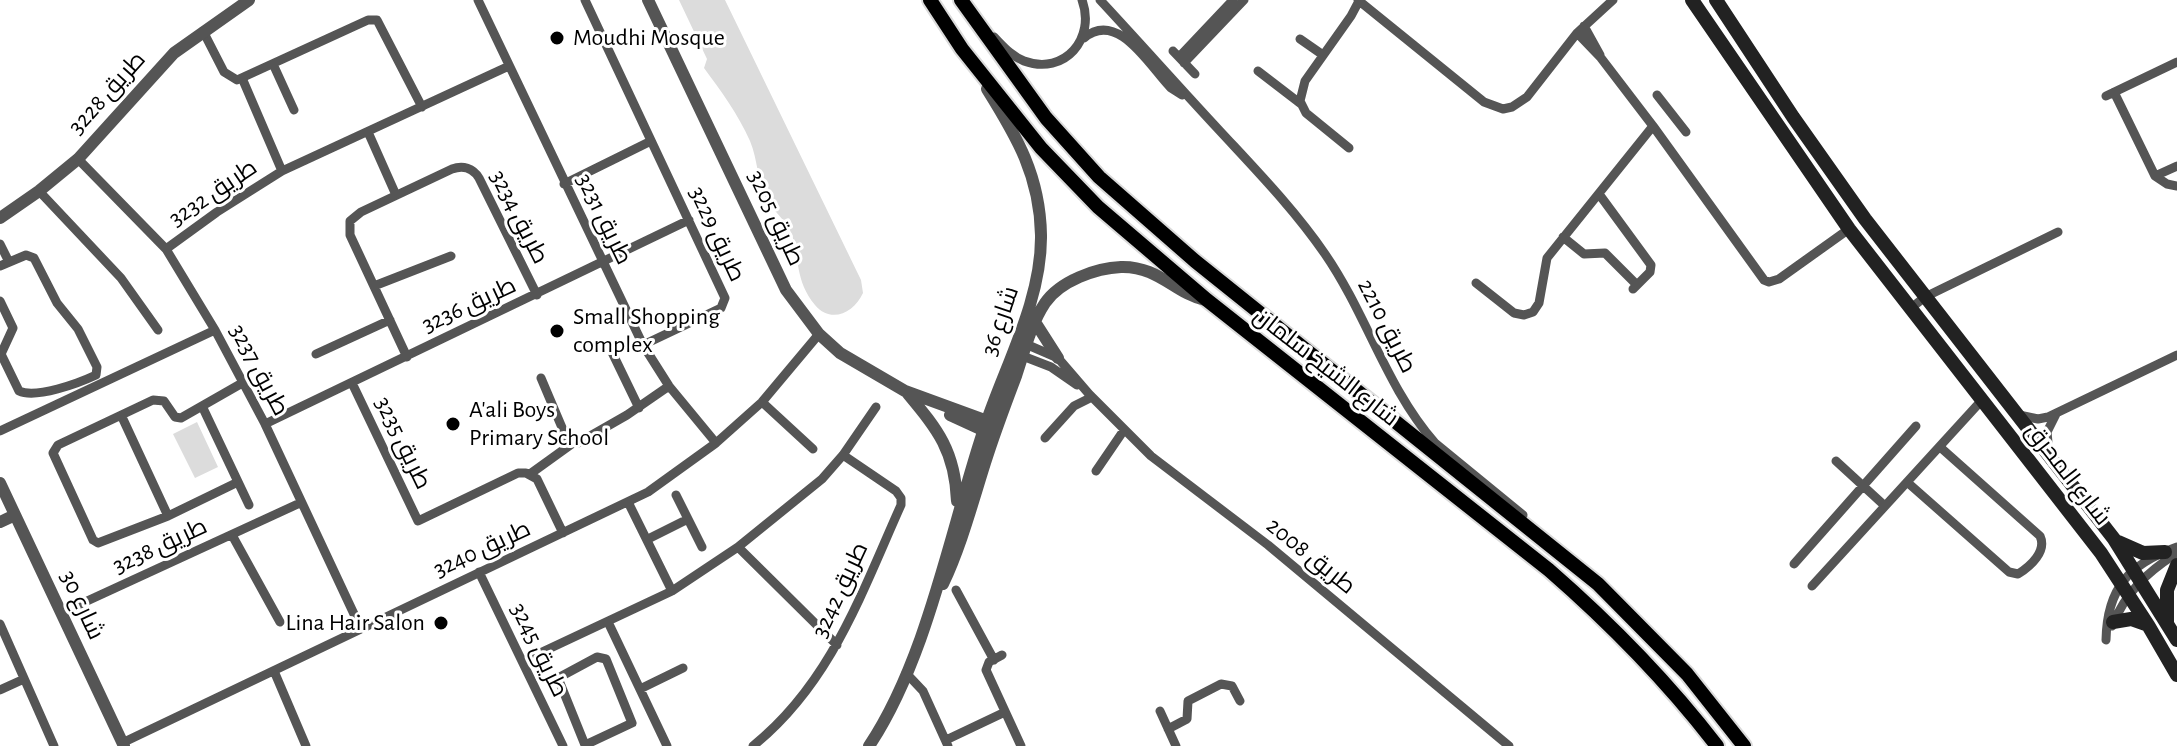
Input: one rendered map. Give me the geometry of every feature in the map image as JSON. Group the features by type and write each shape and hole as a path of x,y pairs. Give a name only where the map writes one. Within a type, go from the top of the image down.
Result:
{"main road":[{"name":"شارع الشيخ سلمان","path":"930,0 962,49 1041,148 1098,207 1207,300 1589,604 1643,657 1717,746"},
{"name":"شارع المحرق","path":"1692,0 1849,229 2101,553 2177,675"},
{"name":"شارع المحرق","path":"1719,0 1732,25 1865,219 2114,539 2177,640"},
{"name":"شارع الشيخ سلمان","path":"963,2 1046,118 1099,177 1144,218 1566,556 1659,642 1744,746"},
{"path":"1982,400 1993,398 2012,408"},
{"path":"2114,539 2143,553 2173,551"},
{"path":"2167,623 2167,590 2177,565"},
{"path":"2113,622 2131,619 2148,625"}],"street":[{"name":"طريق 3228","path":"0,218 78,159 174,53 249,0"},
{"name":"طريق 3231","path":"478,0 643,345 669,386 716,443"},
{"name":"طريق 3229","path":"585,0 725,298 725,304 643,345"},
{"name":"طريق 3205","path":"648,0 786,290 819,334 840,353 905,391 990,428"},
{"path":"963,2 1008,51 1032,63 1058,62 1077,48 1087,27 1082,0"},
{"name":"طريق 2210","path":"1100,0 1290,207 1327,256 1358,310 1400,396 1425,432 1533,523 1566,556"},
{"path":"1224,16 1233,0"},
{"path":"1195,74 1178,57 1244,0"},
{"path":"1301,104 1305,81 1351,16 1357,14 1360,2 1484,102 1503,109 1527,97 1580,30 1613,0"},
{"path":"242,78 374,19 381,24 422,107"},
{"name":"طريق 2210","path":"1084,38 1101,29 1120,34 1171,88 1189,97"},
{"path":"1580,30 1645,114 1761,276 1769,282 1779,279 1849,229"},
{"name":"طريق 3232","path":"203,31 227,76 242,78 282,171"},
{"path":"1300,39 1323,55"},
{"name":"شارع 36","path":"869,746 892,709 927,616 958,511 1020,348 1040,264 1040,210 1025,153 962,49"},
{"path":"2177,62 2110,94 2155,176 2177,186"},
{"path":"273,64 294,110"},
{"name":"طريق 3232","path":"166,249 282,171 509,66"},
{"path":"1258,71 1301,104 1306,113 1349,148"},
{"path":"1645,114 1660,98 1686,132"},
{"path":"1476,283 1514,313 1529,314 1539,303 1544,265 1653,126"},
{"path":"368,132 396,195"},
{"path":"564,184 651,141"},
{"name":"طريق 3237","path":"78,159 166,249 215,330 265,424 361,629"},
{"path":"2155,176 2177,166"},
{"name":"طريق 3234","path":"407,357 350,235 349,225 357,214 396,195 452,169 462,167 472,170 479,178 537,295"},
{"path":"39,191 121,278 158,330"},
{"path":"1563,237 1584,254 1605,253 1635,287 1651,270 1650,263 1599,194"},
{"name":"طريق 3236","path":"265,424 689,220"},
{"path":"1911,308 1925,297 2058,232"},
{"path":"0,244 4,264 26,255 34,258 57,303 80,331 98,371 94,377 25,394 16,389 2,361 1,350 13,328 0,301"},
{"path":"374,286 451,256"},
{"name":"شارع 36","path":"1020,348 1044,304 1069,283 1100,271 1121,267 1153,273 1194,297 1207,300"},
{"path":"316,354 390,320"},
{"path":"1035,322 1058,358"},
{"path":"0,431 215,330"},
{"name":"طريق 3240","path":"123,745 628,502 716,443 762,402 819,334"},
{"path":"608,344 639,408"},
{"name":"طريق 2008","path":"1020,348 1058,358 1151,456 1268,545 1509,746"},
{"name":"طريق 2008","path":"1020,348 1090,395"},
{"path":"2012,408 2038,419 2177,355"},
{"path":"541,378 566,437 573,443"},
{"path":"238,482 168,516 98,543 93,540 53,453 58,445 158,399 179,418 244,382"},
{"name":"طريق 3235","path":"352,383 418,521 518,473 530,474"},
{"path":"563,533 537,479 530,474 573,443 582,441 639,408 669,386"},
{"path":"905,391 945,442 952,462 958,511"},
{"path":"1045,438 1074,406 1090,395"},
{"path":"1812,586 1982,400"},
{"path":"762,402 813,449"},
{"path":"202,406 249,505"},
{"path":"523,661 672,591 738,547 822,479 843,455 876,407"},
{"path":"2050,455 2047,432 2058,412"},
{"path":"122,417 168,516"},
{"path":"1794,564 1916,426"},
{"name":"شارع 36","path":"927,616 959,546 990,428"},
{"path":"1096,471 1124,430"},
{"path":"1907,482 2009,572 2018,574 2024,571 2042,550 2040,536 1940,447"},
{"name":"طريق 3242","path":"753,746 779,725 804,697 826,665 901,505 896,491 843,455"},
{"path":"1836,461 1885,506"},
{"name":"شارع 30","path":"0,483 123,745"},
{"path":"676,495 702,547"},
{"path":"628,502 672,591"},
{"name":"طريق 3238","path":"61,613 300,503"},
{"path":"0,522 15,515"},
{"path":"648,539 688,519"},
{"name":"طريق 3238","path":"232,535 280,622"},
{"path":"738,547 837,645"},
{"path":"2125,587 2106,640 2108,613 2125,587 2173,551"},
{"name":"طريق 3245","path":"479,572 561,745"},
{"path":"956,590 998,658 987,665 986,670 1021,746"},
{"path":"608,622 667,746"},
{"path":"0,624 54,746"},
{"path":"597,657 606,659 632,723 585,745 572,717 558,678 597,657"},
{"path":"640,689 683,668"},
{"path":"274,671 306,746"},
{"path":"906,673 923,691 947,743 1005,712"},
{"path":"0,690 24,679"},
{"path":"1168,729 1187,719 1188,701 1221,684 1232,686 1240,701"},
{"path":"1160,711 1176,746"},
{"path":"553,727 572,717"}],"shaded area":[{"path":"679,0 725,0 861,280 863,293 848,311 835,315 821,311 804,287 790,230 767,200 750,141 735,112 704,68 707,59"},
{"path":"197,422 218,467 195,478 173,434"}],"place":[{"name":"Moudhi Mosque","path":"557,38"},
{"name":"Small Shopping complex","path":"557,331"},
{"name":"A'ali Boys Primary School","path":"453,424"},
{"name":"Lina Hair Salon","path":"441,623"}]}
